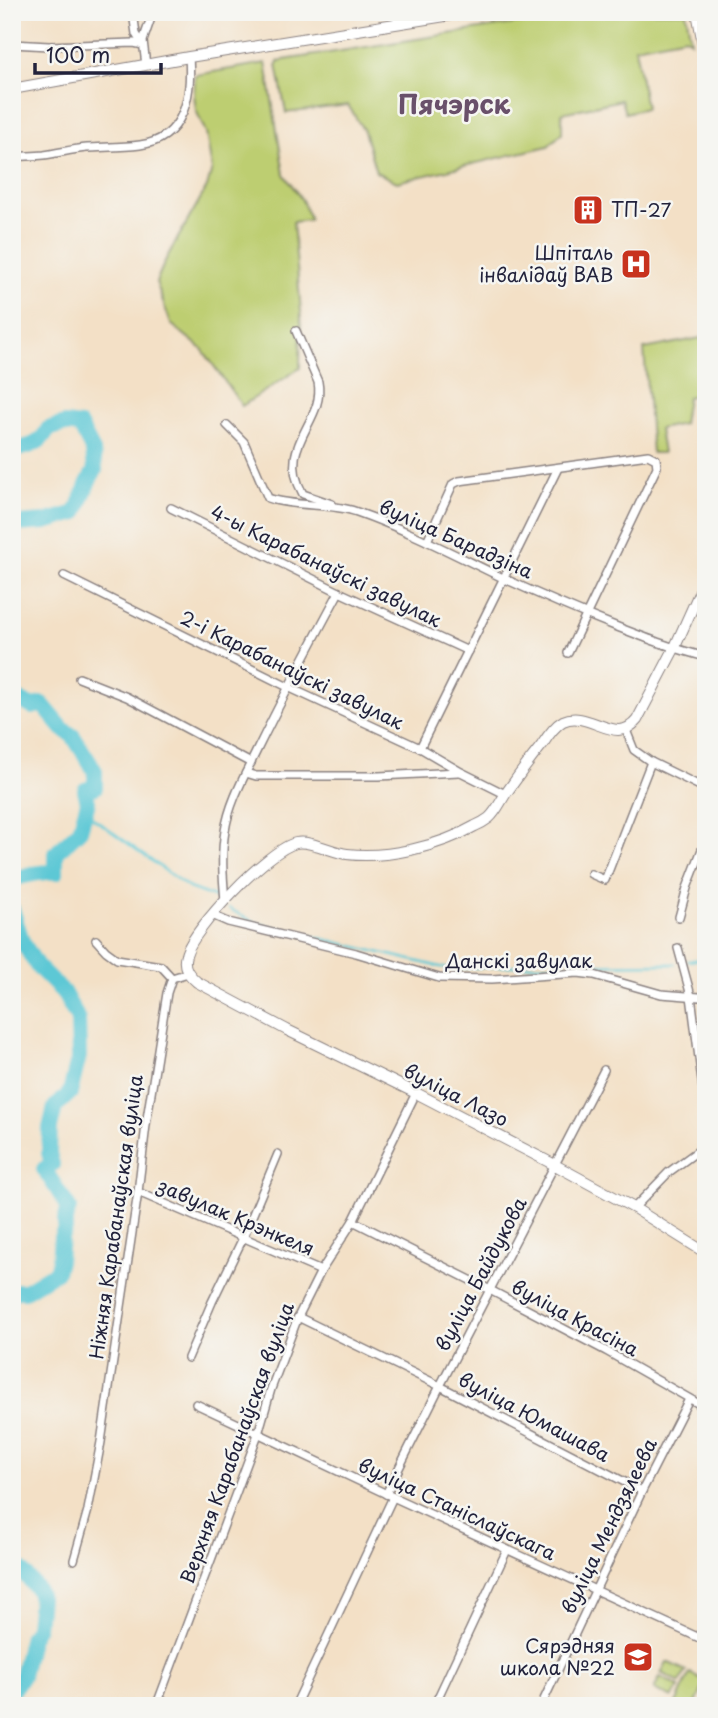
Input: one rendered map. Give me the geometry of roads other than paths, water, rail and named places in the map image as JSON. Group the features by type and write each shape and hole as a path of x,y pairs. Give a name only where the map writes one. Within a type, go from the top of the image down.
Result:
{"main road":[{"path":"12,89 188,57 470,12"},
{"path":"697,12 705,55"},
{"path":"187,973 185,956 193,939 225,901 284,847 298,842 345,853 371,855 424,847 463,832 489,818 548,735 563,721 580,719 618,730 631,727 674,649 706,578"},
{"name":"вуліца Лазо","path":"187,973 197,982 287,1030 555,1165 634,1208 706,1253"}],"street":[{"path":"133,12 136,34 143,45"},
{"path":"146,65 143,41 153,12"},
{"path":"12,44 143,45"},
{"path":"12,157 83,148 143,145 166,136 176,126 184,111 190,71 188,57"},
{"path":"296,331 320,391 313,415 300,438 294,475 303,494 339,507"},
{"name":"вуліца Барадзіна","path":"227,425 244,442 268,498 356,511 586,614 674,649 706,657"},
{"path":"427,541 453,484 459,481 648,455 656,459 657,467 568,653"},
{"path":"420,748 558,468"},
{"name":"4-ы Карабанаўскі завулак","path":"171,508 340,592 468,651"},
{"name":"2-і Карабанаўскі завулак","path":"64,576 288,687 420,748 505,794"},
{"path":"225,901 225,830 231,808 288,687 340,592"},
{"path":"79,678 127,696 251,763"},
{"path":"626,730 634,750 651,762 706,789"},
{"path":"591,874 605,880 651,762"},
{"path":"246,773 256,776 379,776 461,772"},
{"path":"679,917 706,839"},
{"name":"Данскі завулак","path":"212,915 228,922 356,953 439,978 492,979 578,973 661,994 706,995"},
{"path":"96,940 117,959 161,966 172,978 187,973"},
{"path":"678,948 691,996 706,1112"},
{"name":"Ніжняя Карабанаўская вуліца","path":"74,1560 88,1510 101,1442 146,1125 167,993 172,978"},
{"name":"вуліца Байдукова","path":"295,1706 440,1386 604,1070"},
{"name":"Верхняя Карабанаўская вуліца","path":"173,1706 159,1699 258,1434 271,1389 298,1317 321,1271 353,1221 416,1093"},
{"path":"634,1208 669,1172 706,1145"},
{"path":"188,1358 278,1154"},
{"name":"завулак Крэнкеля","path":"138,1192 321,1271"},
{"name":"вуліца Красіна","path":"353,1221 606,1351 706,1408"},
{"name":"вуліца Юмашава","path":"298,1317 440,1386 642,1491"},
{"name":"вуліца Мендзялеева","path":"541,1706 642,1491 689,1399"},
{"name":"вуліца Станіслаўскага","path":"196,1404 706,1641"},
{"path":"434,1706 507,1550"}],"waterway":[{"path":"12,445 19,449 33,445 48,429 65,424 80,426 93,451 95,470 76,513 45,522 12,527"},
{"path":"12,695 32,707 42,704 63,729 73,736 95,771 95,787 85,790 88,802 80,830 56,853 56,872 34,874 12,881"},
{"path":"85,812 189,888 219,899"},
{"path":"228,908 256,923 449,969 529,965 675,964"},
{"path":"12,909 22,941 37,966 63,992 78,1019 79,1056 70,1093 55,1107 50,1128 49,1153 52,1164 44,1169 69,1208 56,1272 25,1291 12,1293"},
{"path":"688,961 706,958"},
{"path":"12,1564 21,1570 37,1589 40,1598 37,1627 30,1640 22,1676 12,1690"}],"place":[{"name":"ТП-27","path":"588,210"},
{"name":"Шпіталь інвалідаў ВАВ","path":"636,264"},
{"name":"Сярэдняя школа №22","path":"638,1657"}],"district":[{"name":"Пячэрск","path":"454,105"}]}
